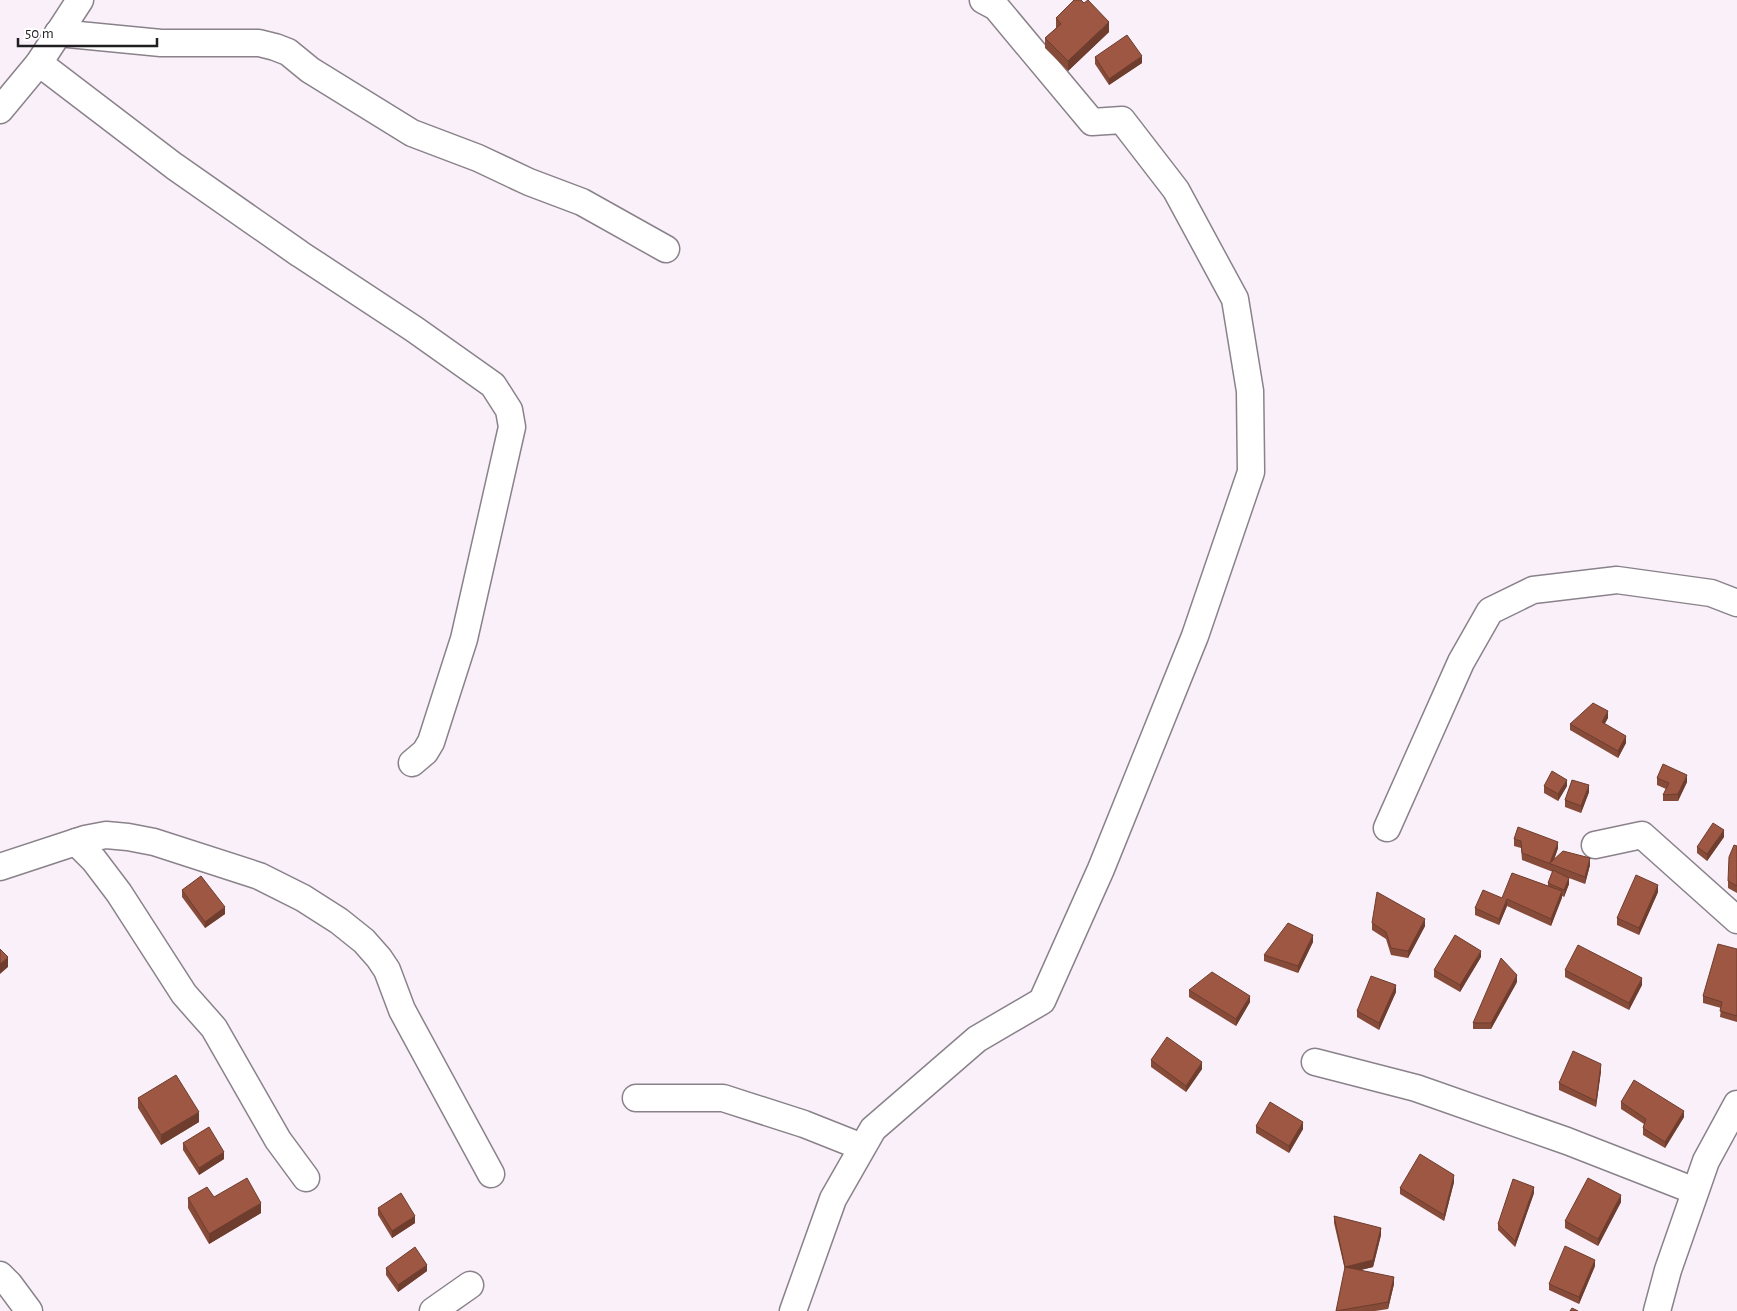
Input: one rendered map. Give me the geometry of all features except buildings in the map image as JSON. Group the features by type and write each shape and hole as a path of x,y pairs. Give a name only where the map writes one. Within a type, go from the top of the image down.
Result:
{"street":[{"path":"0,110 39,63 80,0"},
{"path":"793,1311 833,1198 872,1129 976,1039 1042,1001 1101,869 1191,645 1250,472 1250,391 1235,299 1176,190 1122,120 1092,122 996,7 983,0"},
{"path":"58,33 161,43 259,43 275,47 288,52 310,70 412,133 478,158 529,182 582,202 666,249"},
{"path":"39,63 182,171 300,254 414,328 492,385 510,410 512,427 464,640 431,742 425,752 412,764"},
{"path":"1387,828 1460,662 1490,611 1533,590 1617,580 1711,593 1737,603"},
{"path":"0,867 76,842 106,835 128,836 154,842 259,876 303,898 339,921 364,941 388,970 402,1010 491,1174"},
{"path":"1596,844 1642,835 1737,920"},
{"path":"76,842 94,860 119,893 184,994 214,1028 278,1140 306,1178"},
{"path":"1315,1062 1416,1088 1567,1141 1695,1191"},
{"path":"636,1098 723,1098 804,1124 862,1147"},
{"path":"1657,1311 1668,1270 1706,1160 1737,1104"},
{"path":"0,1275 29,1311"},
{"path":"433,1311 470,1286"}]}
